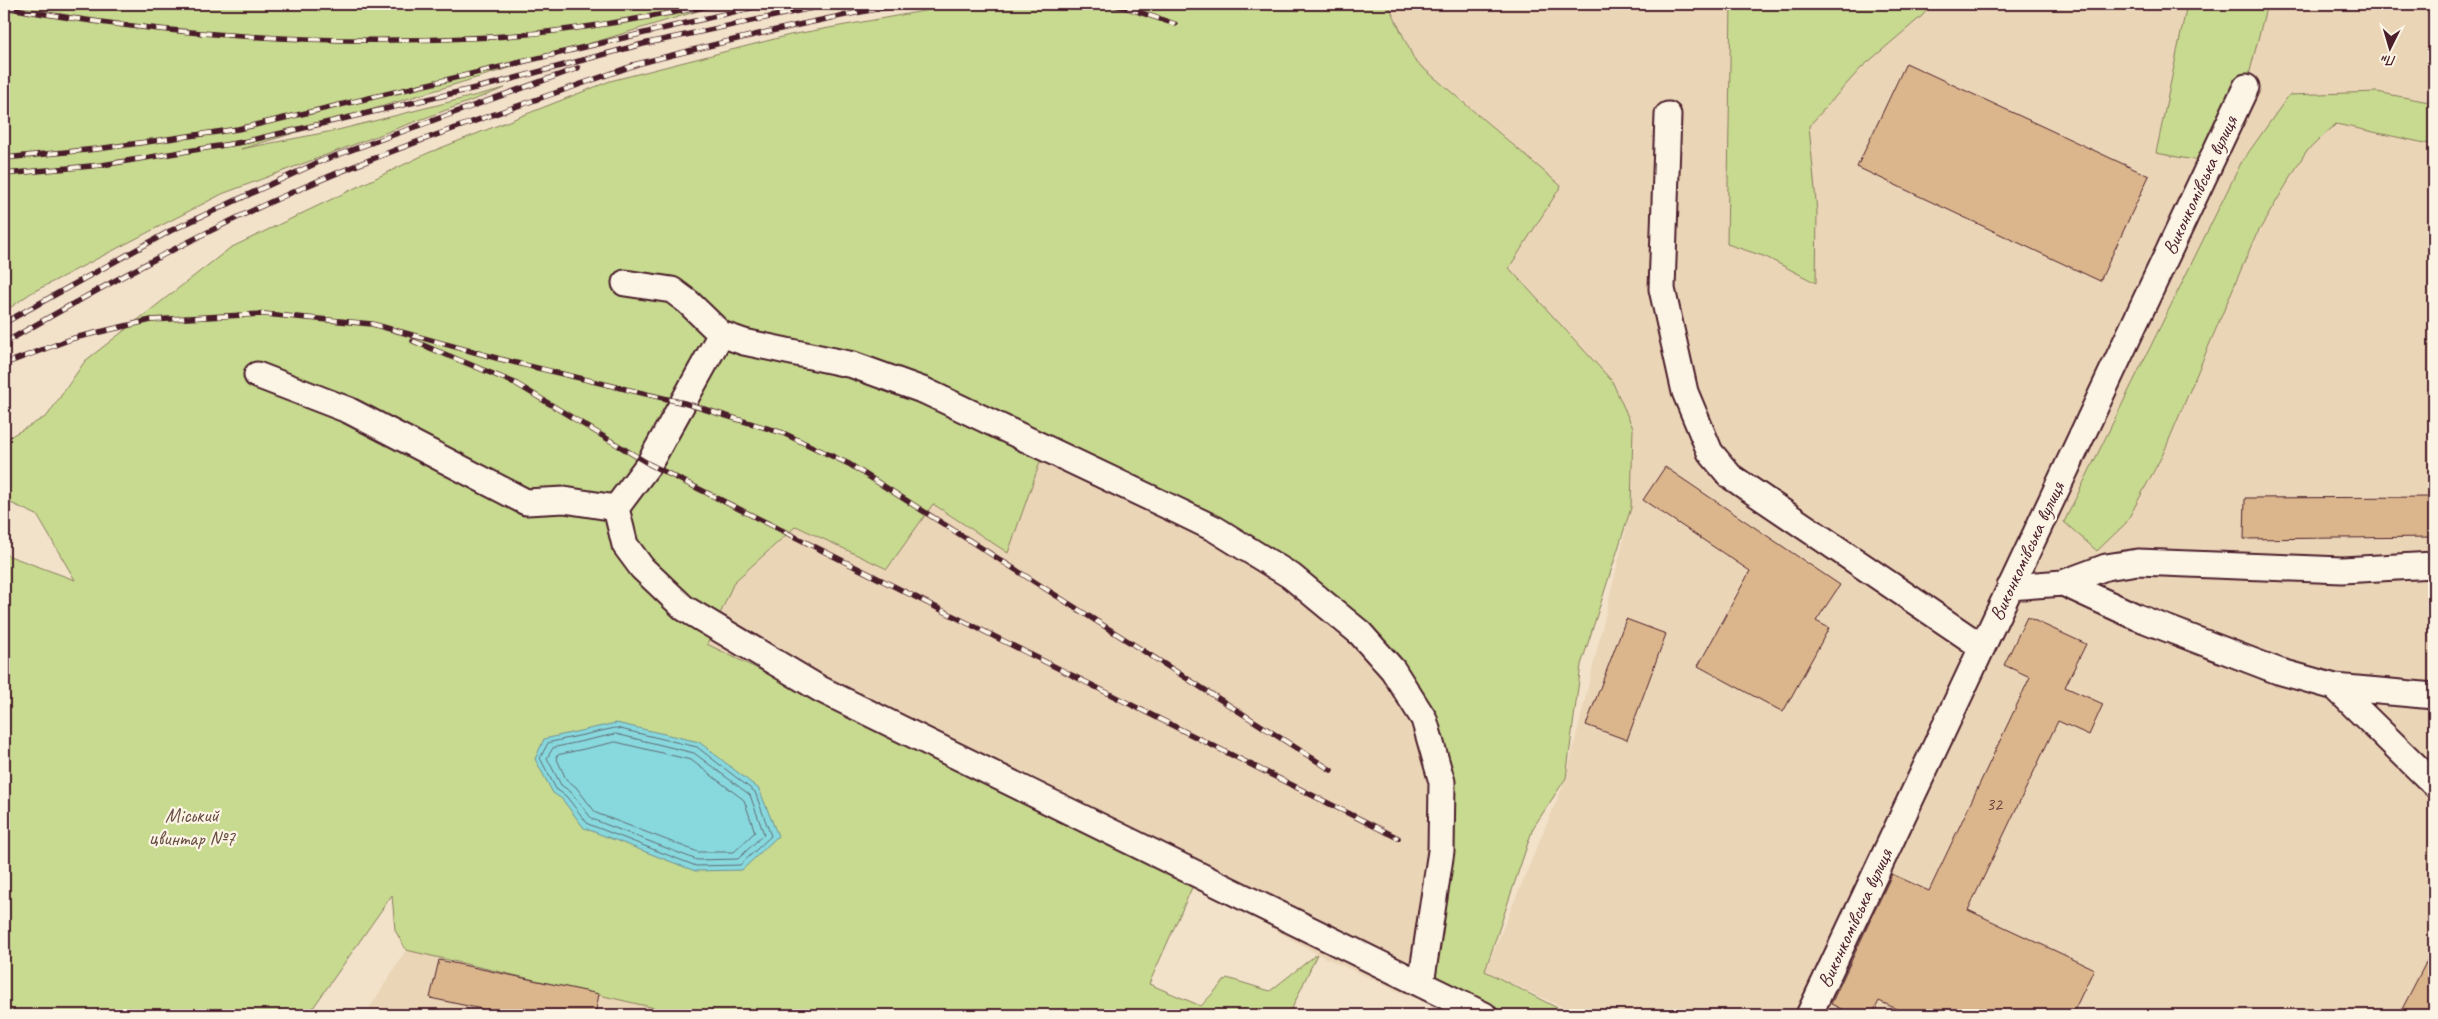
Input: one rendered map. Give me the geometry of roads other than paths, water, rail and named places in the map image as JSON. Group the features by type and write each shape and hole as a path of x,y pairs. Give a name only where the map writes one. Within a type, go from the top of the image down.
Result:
{"street":[{"name":"Виконкомівська вулиця","path":"1809,1015 2246,88"},
{"path":"1668,115 1662,289 1685,392 1710,452 1730,476 1982,647"},
{"path":"625,282 672,290 688,302 721,334 744,342 854,365 925,391 1215,529 1291,576 1360,633 1393,670 1424,718 1442,782 1441,851 1421,984"},
{"path":"616,508 649,464 721,334"},
{"path":"257,375 348,410 526,502 564,500 616,508"},
{"path":"616,508 625,545 642,568 684,608 820,689 1484,1015"},
{"path":"2010,587 2063,583 2106,567 2138,562 2342,570 2434,565"},
{"path":"2063,583 2138,617 2278,671 2335,687 2434,696"},
{"path":"2335,687 2434,784"}],"water":[{"path":"616,723 699,742 759,789 778,836 742,870 695,871 584,828 562,799 553,793 535,759 544,739"}],"railway":[{"path":"4,7 65,17 186,32 308,39 370,40 521,35 606,24 720,4"},
{"path":"4,158 97,149 238,129 767,4"},
{"path":"4,174 102,165 243,142 497,83 643,44 831,4"},
{"path":"633,65 768,32 904,4"},
{"path":"1106,4 1124,7 1175,24"},
{"path":"4,343 147,263 295,191 379,156 465,124 638,64"},
{"path":"4,323 170,231 321,161 578,68"},
{"path":"4,364 74,338 151,320 264,314 372,324 500,359 684,403 783,433 849,464 1331,770"},
{"path":"413,341 515,383 649,464 1398,838"}],"park label":[{"name":"Міський цвинтар №7","path":"192,826"}]}
